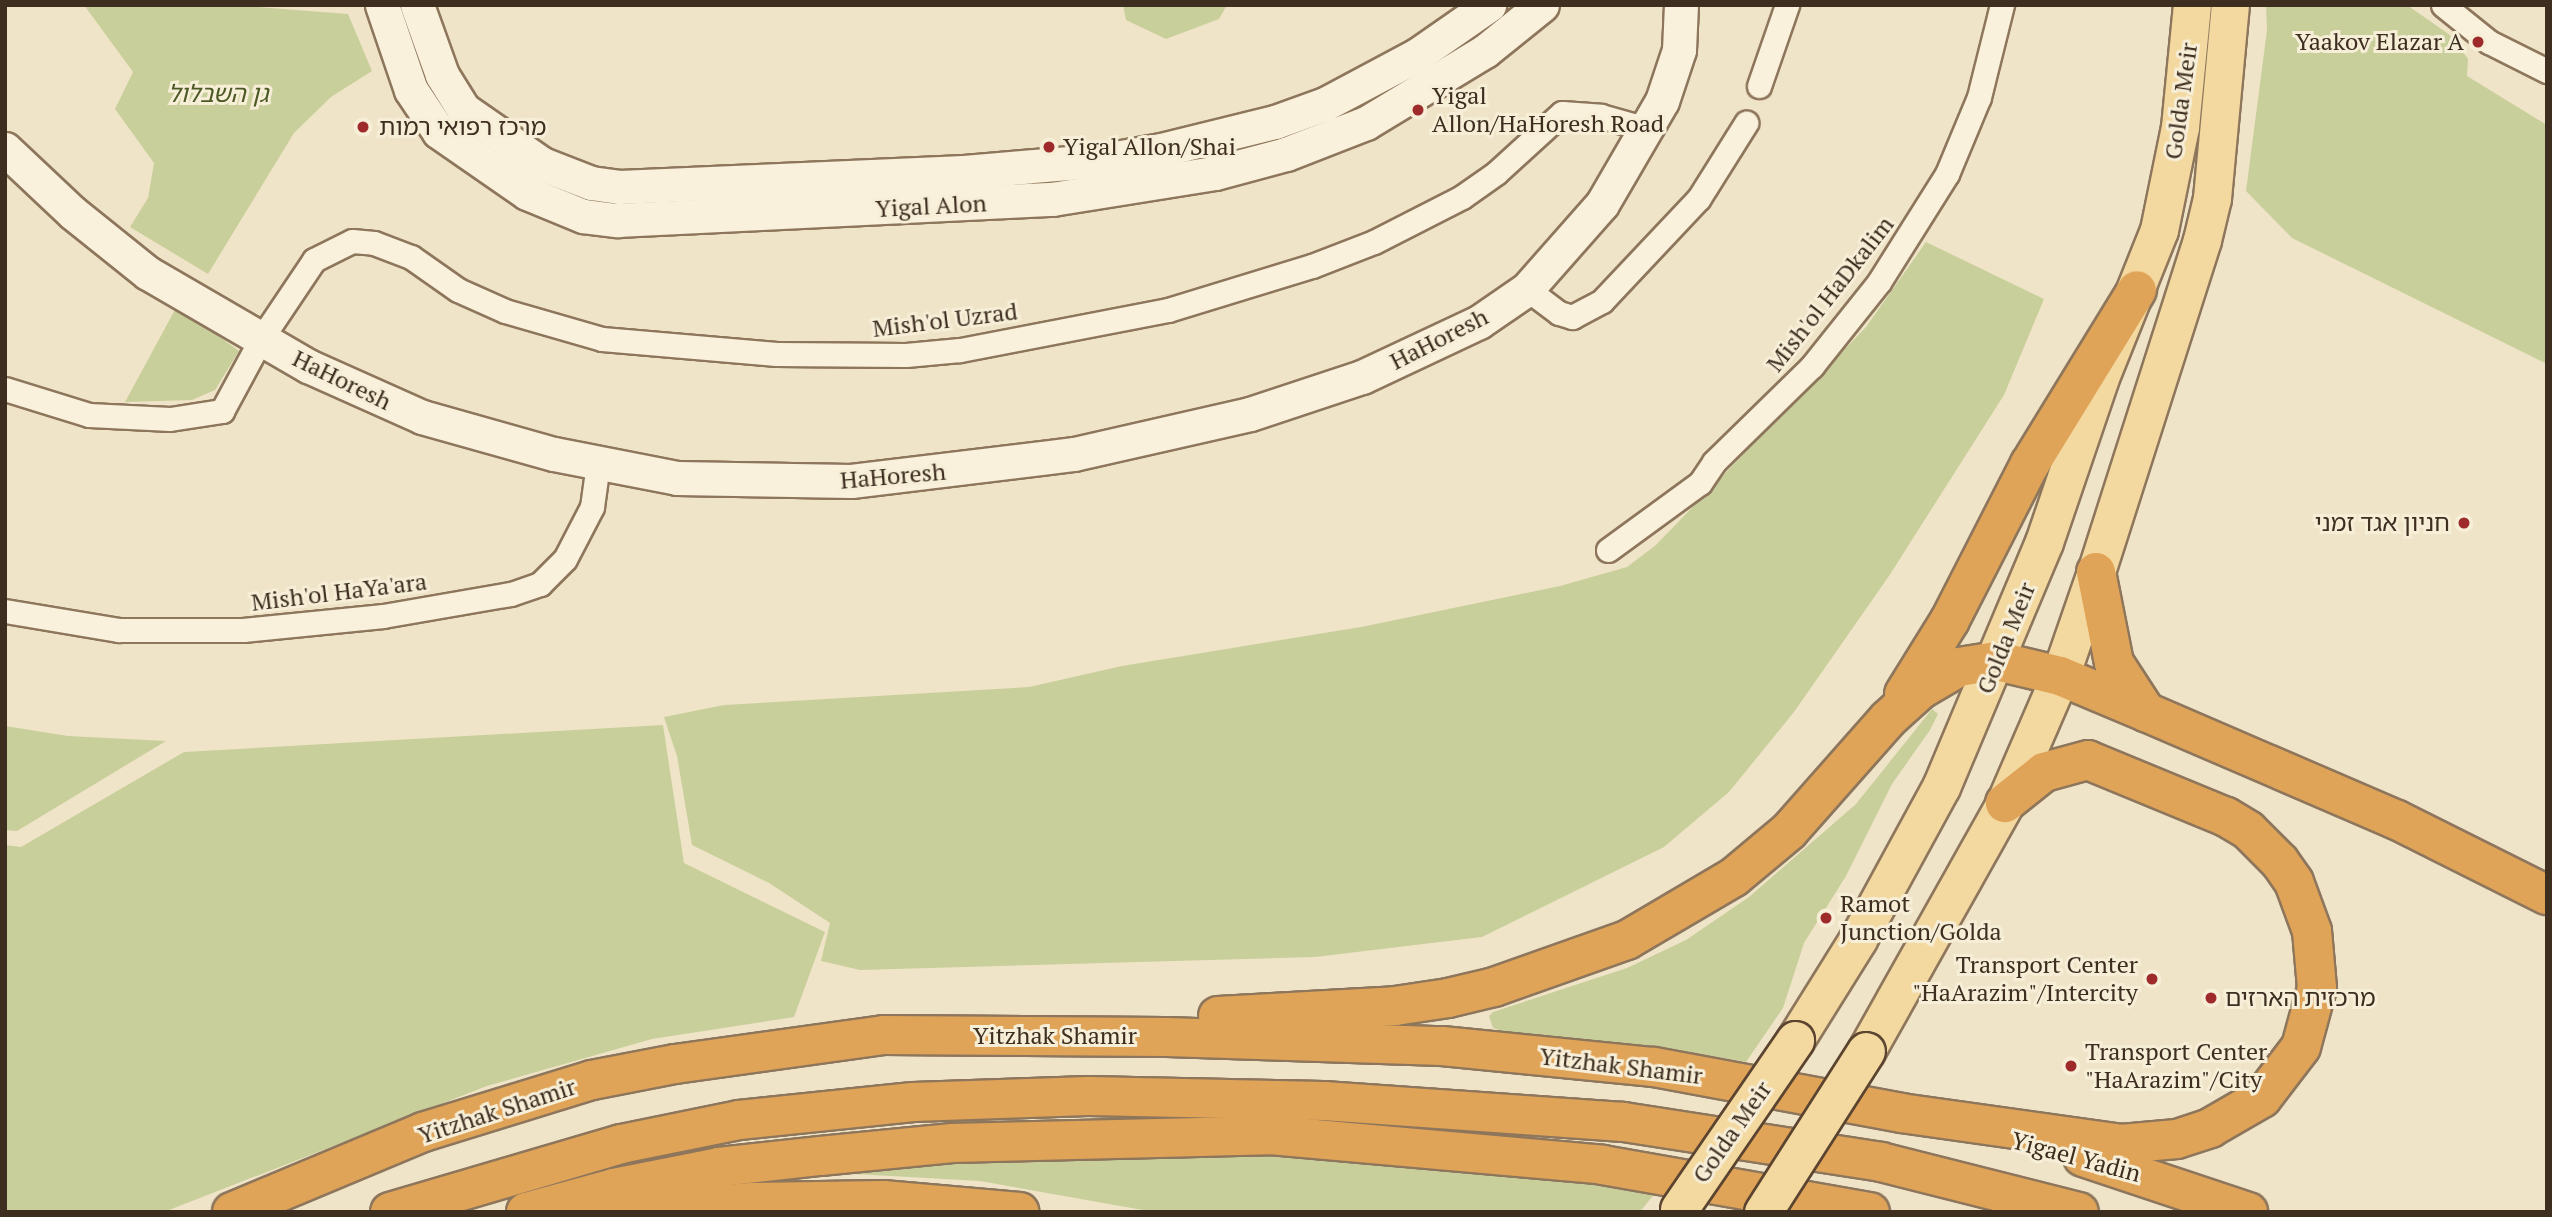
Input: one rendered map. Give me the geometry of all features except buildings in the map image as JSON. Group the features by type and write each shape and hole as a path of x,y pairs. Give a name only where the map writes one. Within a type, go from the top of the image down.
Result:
{"highway":[{"path":"1888,719 1943,633 2030,464 2137,290"},
{"path":"2096,572 2114,663 2146,712"},
{"path":"884,1035 1395,1006 1494,988 1627,940 1734,877 1789,831 1888,719 1938,677 1959,667 1997,661 2060,676 2146,712 2397,820 2547,895"},
{"path":"1901,1113 2090,1142 2121,1144 2177,1139 2236,1116 2262,1098 2285,1074 2312,1020 2317,960 2304,905 2280,862 2248,830 2106,764 2088,760 2044,772 2005,803"},
{"name":"Yitzhak Shamir","path":"232,1212 423,1132 592,1080 675,1064 884,1035 1167,1037 1442,1046 1654,1067 1901,1113"},
{"name":"Yigael Yadin","path":"390,1212 621,1144 739,1119 913,1102 1088,1096 1324,1101 1623,1122 1881,1162 2079,1212"},
{"name":"Yigael Yadin","path":"1901,1113 2141,1173 2248,1212"},
{"path":"526,1212 614,1188 719,1167 820,1156 952,1143 1270,1135 1603,1165 1870,1212"},
{"path":"620,1212 753,1202 883,1200 1019,1212"}],"main road":[{"name":"Golda Meir","path":"1678,1210 1795,1040 1858,939 1941,787 1997,661 2044,542 2099,380 2137,290 2168,192 2183,103 2192,5"},
{"name":"Golda Meir","path":"1763,1212 1866,1051 2005,803 2060,676 2202,240 2212,198 2230,5"}],"street":[{"name":"Yigal Alon","path":"382,5 407,80 439,132 527,193 583,216 618,220 1052,199 1214,173 1286,155 1366,123 1485,51 1542,5"},
{"name":"Yigal Alon","path":"417,5 438,66 463,109 542,164 591,183 619,187 1049,166 1184,145 1275,122 1350,93 1489,5"},
{"path":"1759,86 1787,5"},
{"name":"Mish'ol HaDkalim","path":"1608,550 1700,483 1714,462 1812,366 1879,282 1947,174 1979,97 2002,5"},
{"path":"2443,5 2489,42 2547,71"},
{"name":"HaHoresh","path":"5,149 73,213 148,273 261,340 349,387 422,417 598,464 677,478 779,483 950,471 1074,454 1215,423 1314,395 1421,351 1479,322 1527,289 1602,204 1647,129 1672,76 1679,12"},
{"name":"Mish'ol Uzrad","path":"261,340 314,260 352,241 374,243 411,257 458,290 505,312 602,338 776,354 894,356 960,350 1168,310 1374,242 1462,197 1496,173 1562,113 1601,116 1647,129"},
{"path":"1527,289 1559,313 1572,317 1602,301 1699,198 1746,123"},
{"path":"5,389 89,415 202,417 222,411 233,398 261,340"},
{"name":"Mish'ol HaYa'ara","path":"5,611 119,630 243,630 383,616 511,594 540,584 565,559 592,507 598,464"}],"green space":[{"name":"גן השבלול","path":"84,5 230,5 348,14 372,71 331,97 294,133 208,274 130,227 148,198 154,163 115,109 133,72"},
{"path":"1123,5 1227,5 1219,19 1166,39 1126,20"},
{"path":"2266,5 2407,5 2450,35 2468,59 2467,76 2547,125 2547,364 2292,238 2246,191 2267,30"},
{"path":"1926,242 2044,299 2004,395 1889,576 1794,712 1729,792 1664,847 1482,937 1315,957 860,970 821,961 830,923 769,883 692,845 677,756 664,717 724,705 1029,687 1122,666 1361,627 1560,586 1627,567 1656,545 1866,327"},
{"path":"177,306 239,351 215,390 192,400 125,402"},
{"path":"1932,709 1938,714 1930,730 1892,784 1846,876 1804,943 1783,1008 1746,1062 1654,1046 1507,1033 1493,1028 1489,1016 1493,1012 1627,968 1686,940 1749,897 1856,804"},
{"path":"663,725 684,863 825,932 794,1017 652,1039 487,1086 164,1212 5,1212 5,845 21,847 184,752"},
{"path":"5,726 68,736 166,741 17,831 5,830"},
{"path":"988,1148 1263,1149 1659,1188 1640,1212 1154,1212 980,1181 836,1173"}],"place":[{"name":"Yaakov Elazar A","path":"2478,42"},
{"name":"Yigal Allon/HaHoresh Road","path":"1418,110"},
{"name":"מרכז רפואי רמות","path":"363,127"},
{"name":"Yigal Allon/Shai","path":"1049,147"},
{"name":"חניון אגד זמני","path":"2464,523"},
{"name":"Ramot Junction/Golda","path":"1826,918"},
{"name":"Transport Center \"HaArazim\"/Intercity","path":"2152,979"},
{"name":"מרכזית הארזים","path":"2211,998"},
{"name":"Transport Center \"HaArazim\"/City","path":"2071,1066"}]}
